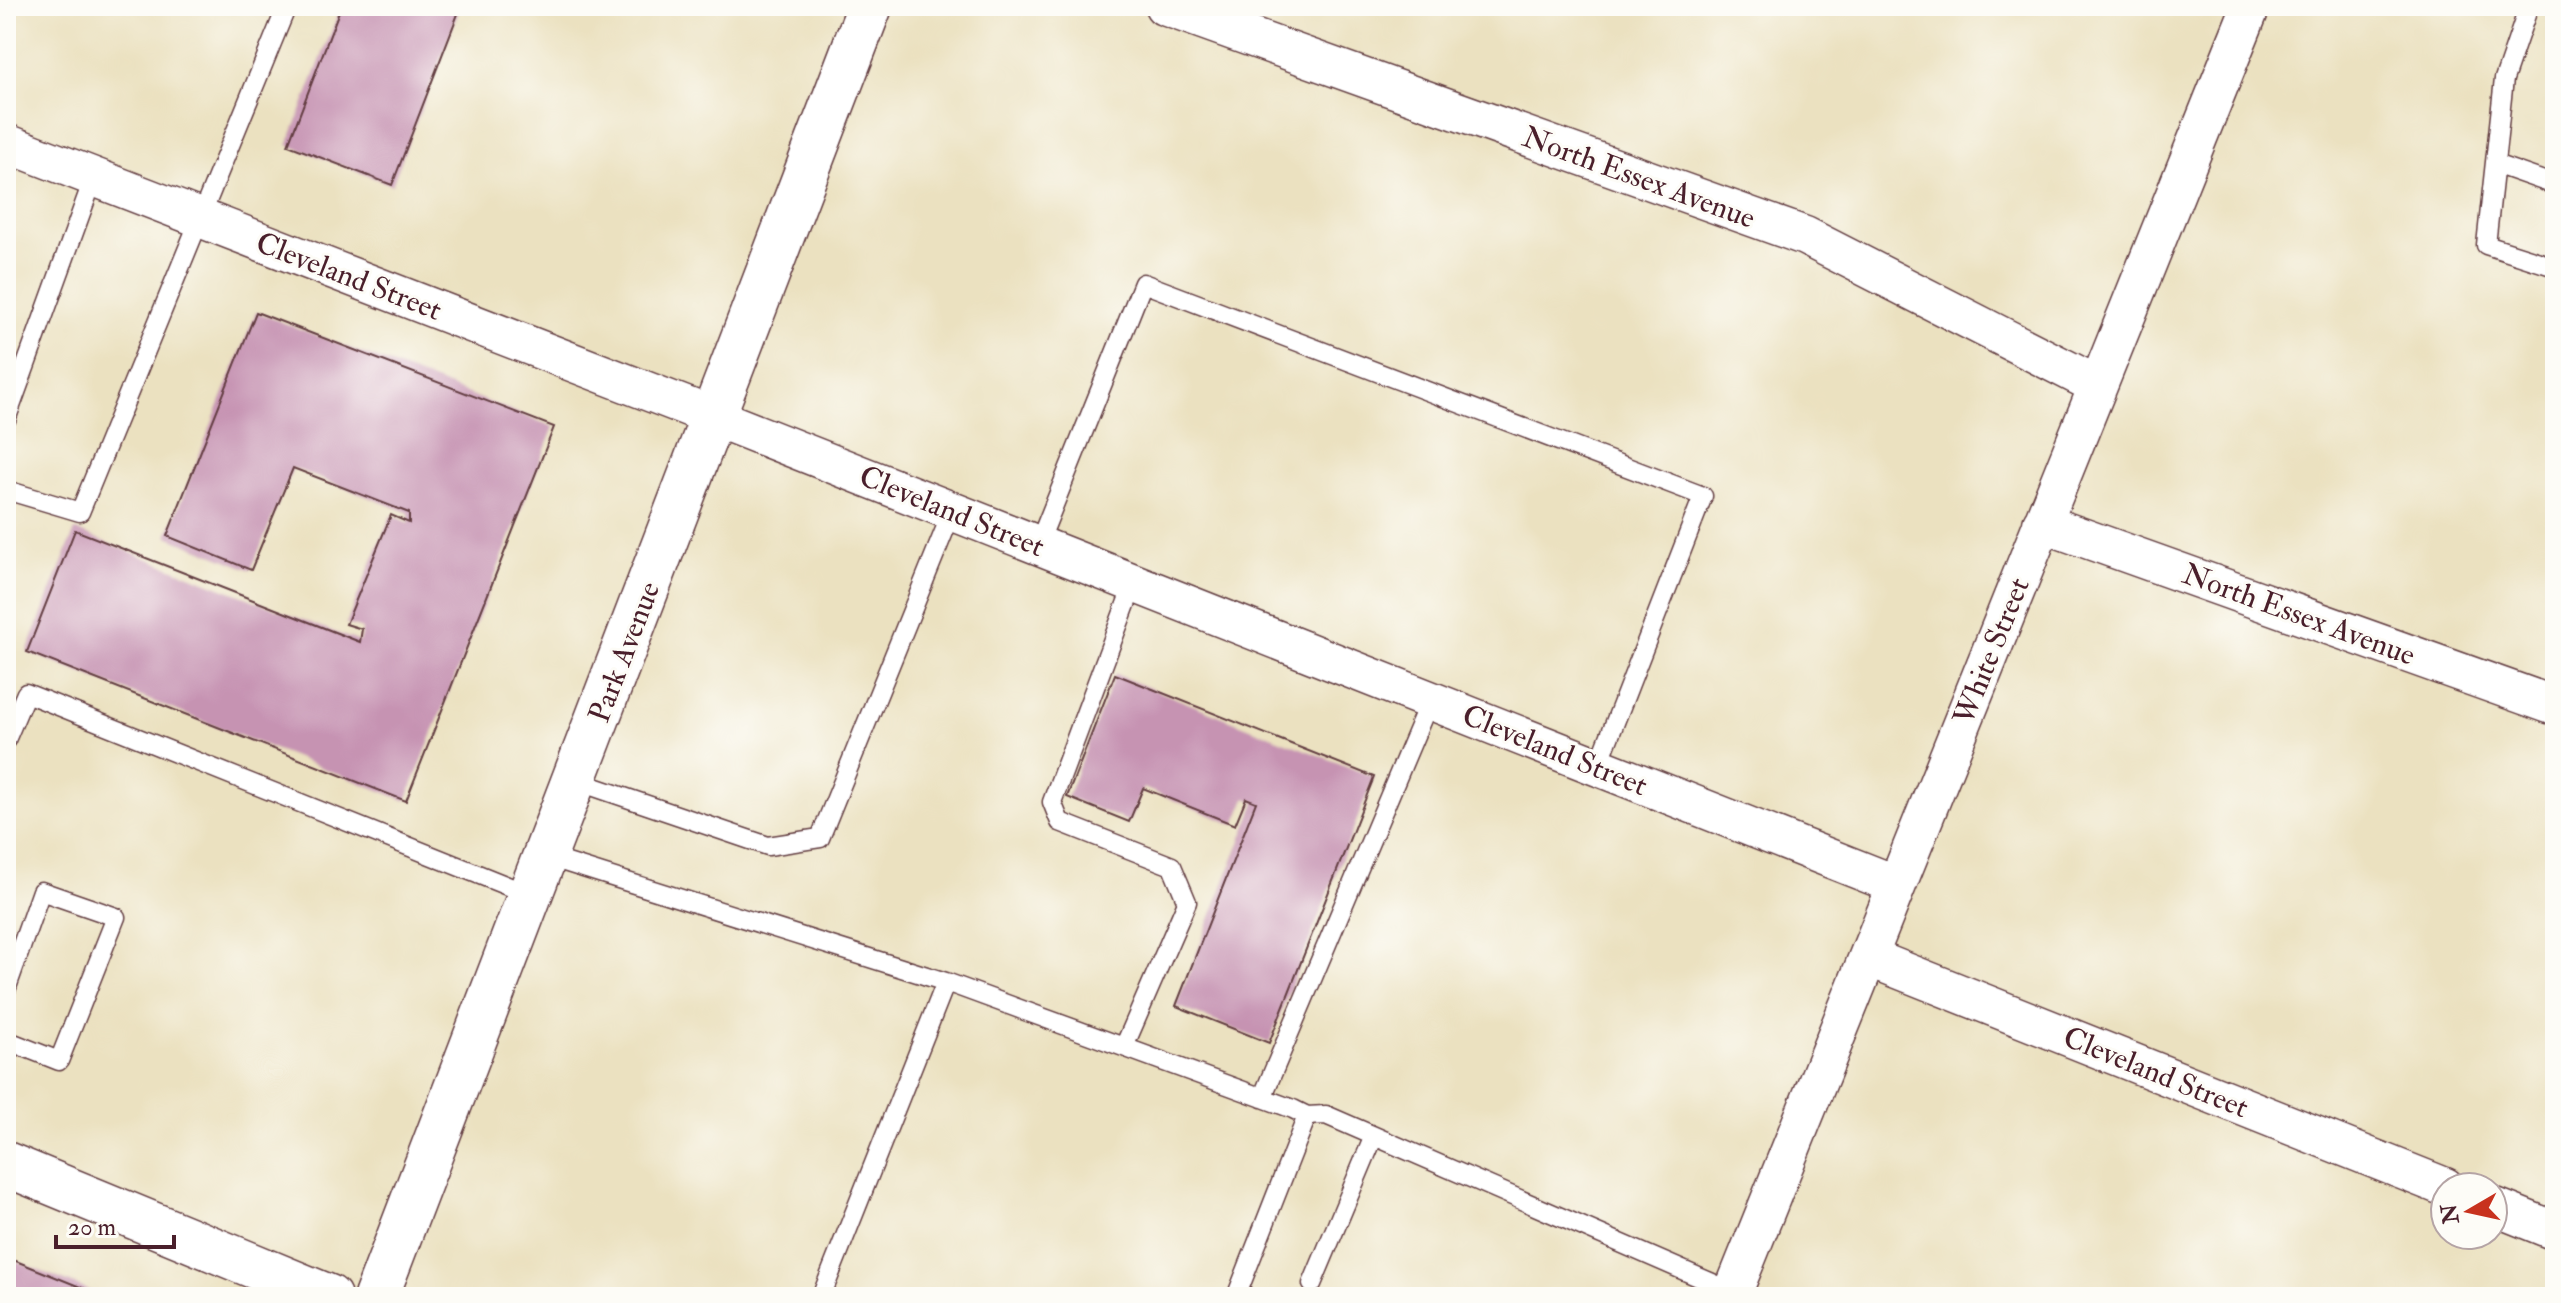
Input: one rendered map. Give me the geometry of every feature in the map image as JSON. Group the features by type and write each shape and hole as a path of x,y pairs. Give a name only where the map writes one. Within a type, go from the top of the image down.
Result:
{"main road":[{"name":"Park Avenue","path":"376,1297 870,6"},
{"path":"6,1164 329,1297"}],"street":[{"name":"North Essex Avenue","path":"1164,6 1805,236 2097,385"},
{"name":"White Street","path":"1732,1294 2251,6"},
{"name":"Cleveland Street","path":"6,143 714,417 1897,885"},
{"name":"North Essex Avenue","path":"2042,523 2555,706"},
{"name":"Cleveland Street","path":"1868,957 2429,1181"},
{"path":"2509,1212 2555,1231"}],"lane":[{"path":"6,490 80,512 287,6"},
{"path":"2529,6 2504,79 2486,245 2555,267"},
{"path":"2495,164 2555,185"},
{"path":"6,420 94,177"},
{"path":"1038,545 1143,283 1703,496 1598,766"},
{"path":"574,780 768,846 820,838 952,512"},
{"path":"1124,1047 1187,902 1172,866 1060,822 1052,802 1134,583"},
{"path":"6,740 26,693 537,876 946,982 1307,1116 1326,1115 1732,1294"},
{"path":"1262,1098 1430,700"},
{"path":"6,990 41,891 116,917 59,1061 6,1040"},
{"path":"821,1297 946,982"},
{"path":"1236,1297 1307,1116"},
{"path":"1312,1284 1374,1136"}],"building":[{"path":"341,6 461,6 392,185 288,145"},
{"path":"256,312 554,427 406,801 27,652 75,530 360,642 362,629 346,624 391,515 409,523 409,513 293,468 251,570 167,536"},
{"path":"1115,674 1374,777 1269,1043 1176,1006 1256,802 1246,798 1235,825 1143,788 1129,822 1067,797"},
{"path":"6,1257 105,1297 6,1297"}]}
